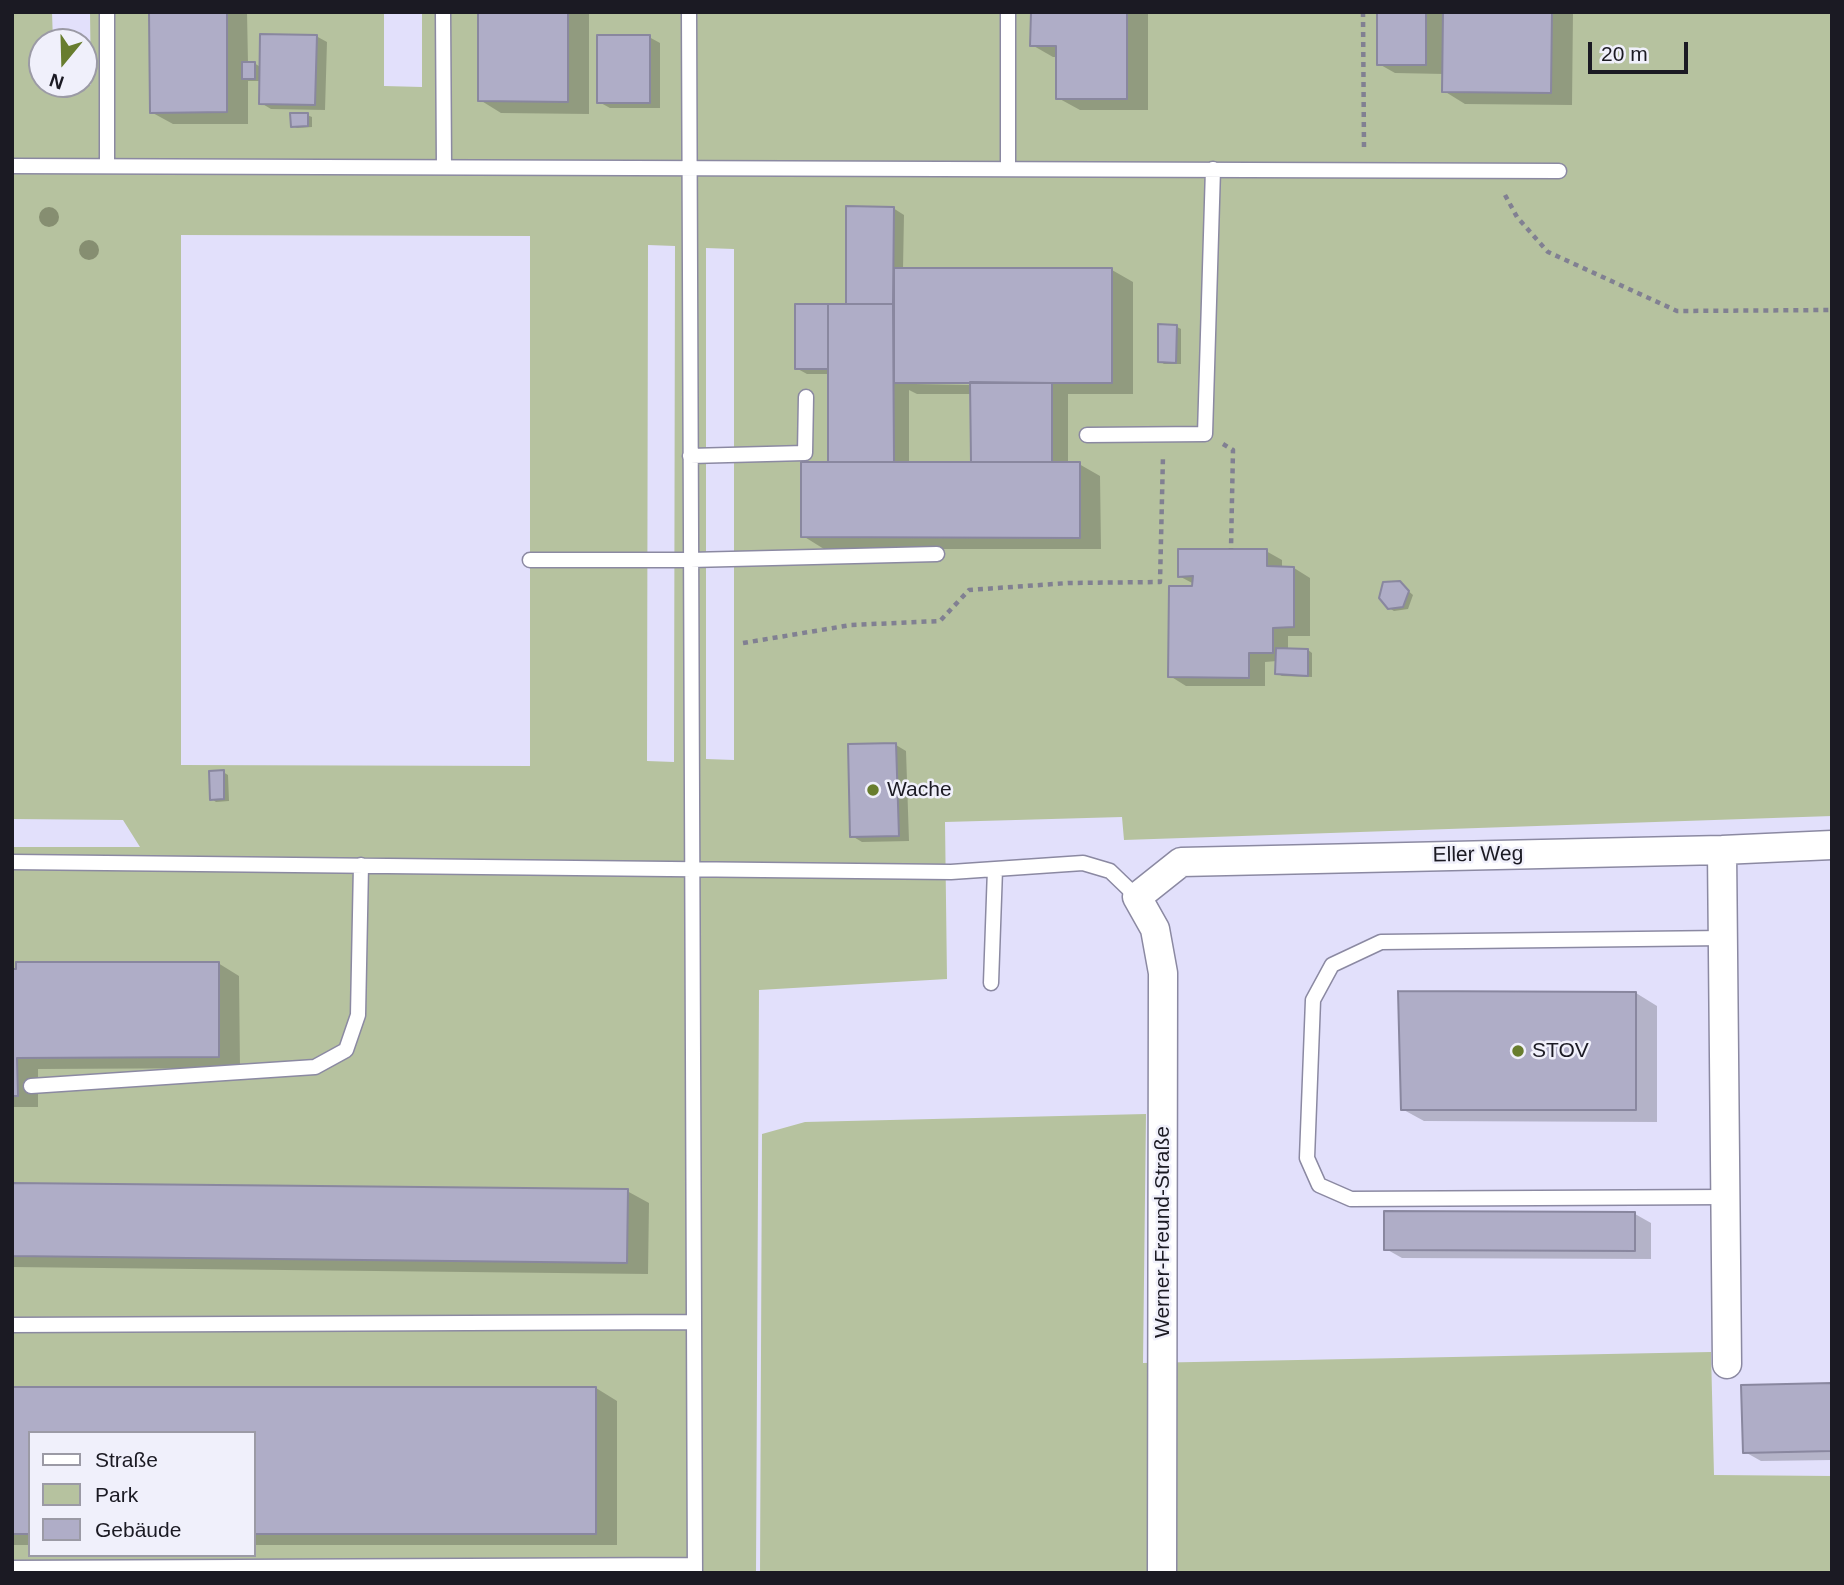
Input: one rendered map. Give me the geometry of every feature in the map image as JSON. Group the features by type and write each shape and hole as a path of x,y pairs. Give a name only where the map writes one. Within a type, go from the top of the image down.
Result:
{"street":[{"name":"Eller Weg","path":"1137,897 1181,862 1722,850 1832,845"},
{"path":"1722,850 1727,1364"},
{"name":"Werner-Freund-Straße","path":"1137,897 1155,929 1163,973 1162,1573"}],"lane":[{"path":"107,12 107,166"},
{"path":"443,12 444,167"},
{"path":"12,1568 695,1569 688,168 690,12"},
{"path":"1008,12 1008,169"},
{"path":"12,166 1559,171"},
{"path":"1087,435 1205,433 1213,169"},
{"path":"690,456 804,453 806,397"},
{"path":"530,559 690,560 937,554"},
{"path":"12,862 951,872 1083,863 1110,871 1137,897"},
{"path":"31,1086 315,1067 346,1049 358,1015 360,865"},
{"path":"991,983 995,869"},
{"path":"1724,938 1381,942 1332,965 1313,1000 1307,1158 1319,1185 1351,1199 1726,1197"},
{"path":"12,1325 694,1322"}],"path":[{"path":"1363,12 1364,169"},
{"path":"1490,170 1517,217 1548,251 1677,311 1832,310"},
{"path":"1205,433 1233,450 1231,550"},
{"path":"743,643 851,625 940,621 969,590 1068,583 1160,582 1164,434"}],"green space":[{"path":"12,12 52,12 53,28 28,28 28,98 98,98 98,28 90,28 90,12 384,12 384,86 422,87 422,12 1832,12 1832,816 1124,840 1122,817 945,822 947,979 759,990 756,1573 12,1573 12,847 140,847 123,820 12,819","holes":["181,235 530,236 530,766 181,765","648,245 675,246 674,762 647,761","706,248 734,249 734,760 706,759"]},
{"path":"1146,1114 1143,1363 1711,1352 1714,1475 1832,1476 1832,1573 760,1573 762,1134 805,1122"}],"building":[{"path":"149,12 227,12 227,112 150,113"},
{"path":"478,12 568,12 568,102 478,101"},
{"path":"1031,12 1127,12 1127,99 1056,99 1056,46 1030,46"},
{"path":"1377,12 1426,12 1426,65 1377,65"},
{"path":"1443,12 1552,12 1551,93 1442,92"},
{"path":"260,34 317,35 315,105 259,104"},
{"path":"597,35 650,35 650,103 597,103"},
{"path":"242,62 255,62 255,79 242,79"},
{"path":"290,113 308,113 308,126 291,127"},
{"path":"846,206 894,207 893,304 846,304"},
{"path":"894,268 1112,268 1112,383 894,383"},
{"path":"795,304 828,304 828,369 795,369"},
{"path":"828,304 893,304 894,462 828,462"},
{"path":"1158,324 1177,325 1176,363 1158,362"},
{"path":"970,382 1052,383 1052,462 971,462"},
{"path":"801,462 1080,462 1080,538 801,537"},
{"path":"1178,549 1267,549 1267,566 1294,567 1294,627 1273,628 1273,653 1249,653 1249,678 1168,677 1169,586 1192,586 1193,576 1178,577"},
{"path":"1400,581 1409,591 1403,607 1388,609 1379,598 1383,582"},
{"path":"1276,648 1308,649 1308,676 1275,674"},
{"name":"Wache","path":"896,743 899,836 850,837 848,744"},
{"path":"224,770 224,799 210,800 209,771"},
{"path":"16,962 219,962 219,1057 17,1058 18,1096 12,1096 12,969 16,969"},
{"name":"STOV","path":"1398,991 1636,992 1636,1110 1401,1110"},
{"path":"12,1183 628,1189 627,1263 12,1256"},
{"path":"1384,1211 1635,1212 1635,1251 1384,1250"},
{"path":"1832,1383 1832,1451 1743,1453 1741,1385"},
{"path":"12,1387 596,1387 596,1534 256,1534 256,1431 28,1431 28,1534 12,1534"}],"place":[{"name":"Wache","path":"873,790"},
{"name":"STOV","path":"1518,1051"}]}
